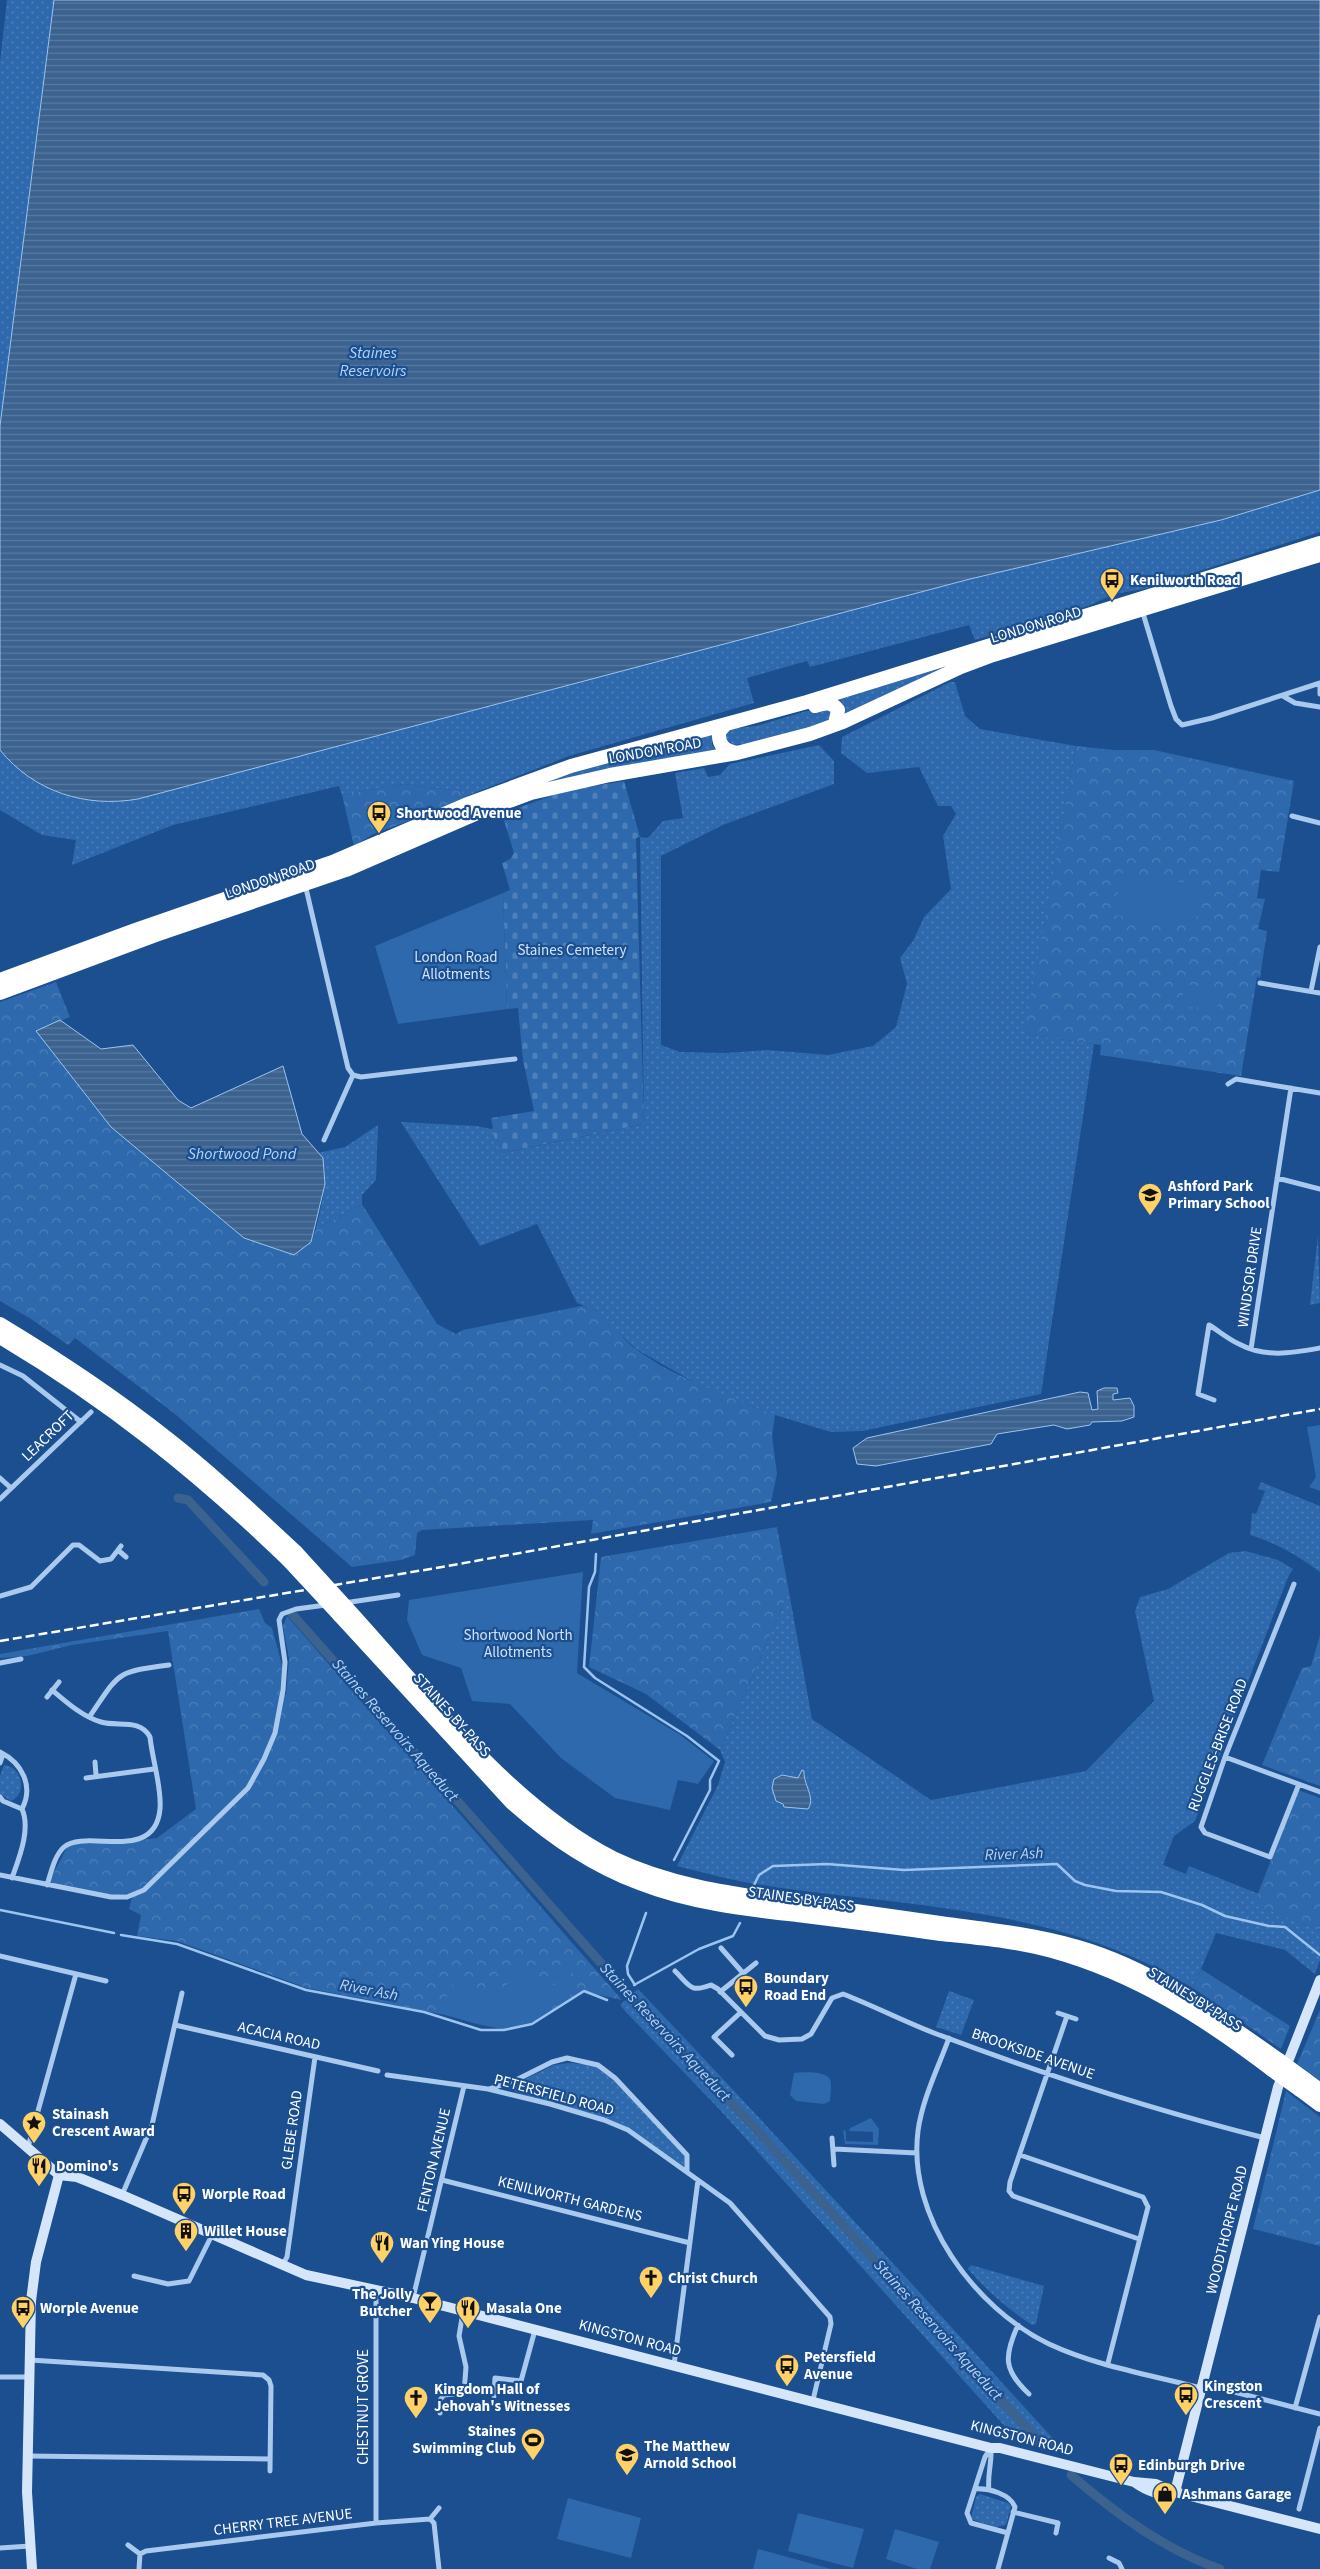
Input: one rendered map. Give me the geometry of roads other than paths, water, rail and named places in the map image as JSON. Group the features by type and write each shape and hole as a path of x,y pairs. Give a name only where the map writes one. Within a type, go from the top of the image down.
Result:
{"highway":[{"path":"0,980 134,930 335,861 470,803 570,766 724,726 1027,635 1320,543"},
{"name":"LONDON ROAD","path":"0,993 346,870 475,814 531,793 610,775 737,753 810,734 961,667 1320,555"},
{"path":"747,719 764,720 827,703 834,705 838,710 835,724"},
{"path":"724,726 719,732 721,743 728,752 737,753"},
{"path":"0,1324 96,1392"},
{"path":"0,1337 96,1392"},
{"name":"STAINES BY-PASS","path":"96,1392 192,1458 292,1556 344,1612 511,1802 536,1824 597,1864 639,1883 700,1901 761,1911 998,1941 1049,1950 1080,1960 1132,1979 1172,2000 1276,2065 1302,2084 1320,2105"},
{"name":"STAINES BY-PASS","path":"1302,2084 1320,2090"}],"street":[{"path":"1142,610 1161,676 1178,723 1184,725 1284,696 1320,683 1320,694"},
{"path":"1284,696 1295,703 1320,707"},
{"path":"1292,816 1320,823"},
{"path":"305,884 348,1068 353,1076"},
{"path":"1311,991 1320,947"},
{"path":"1260,983 1320,992"},
{"path":"353,1076 361,1077 515,1059"},
{"path":"324,1140 353,1076"},
{"path":"1228,1084 1236,1079 1320,1093"},
{"name":"WINDSOR DRIVE","path":"1251,1350 1254,1343 1277,1178 1292,1088"},
{"path":"1277,1178 1320,1189"},
{"path":"1214,1400 1198,1394 1209,1326 1251,1350 1273,1354 1320,1348"},
{"path":"0,1365 23,1376 81,1422"},
{"name":"LEACROFT","path":"0,1499 91,1412"},
{"path":"0,1478 11,1488"},
{"path":"0,1596 31,1587 73,1545 79,1545 100,1561 111,1559 120,1548 126,1556"},
{"name":"RUGGLES-BRISE ROAD","path":"1294,1584 1225,1757 1201,1827 1205,1833 1270,1857 1299,1784"},
{"path":"0,1876 111,1897 127,1897 144,1890 248,1788 264,1759 275,1732 283,1681 284,1662 279,1620 282,1614 296,1609 398,1595"},
{"path":"0,1663 21,1659"},
{"path":"90,1716 120,1675 133,1670 169,1665"},
{"path":"47,1697 59,1682"},
{"path":"47,1885 57,1856 69,1844 77,1842 117,1843 137,1838 151,1831 160,1808 150,1737 143,1727 101,1722 52,1690"},
{"path":"0,1763 1,1753 17,1763 25,1776 26,1800 22,1809"},
{"path":"1225,1757 1320,1792"},
{"path":"95,1762 96,1775"},
{"path":"86,1778 96,1775 154,1769"},
{"path":"0,1796 3,1800 22,1809 25,1816 22,1845 12,1878"},
{"path":"721,1948 743,1973"},
{"path":"0,1956 106,1982"},
{"path":"720,1992 756,1963"},
{"path":"675,1971 693,1989 698,1990 712,1985 740,2013 714,2036 732,2055"},
{"path":"27,2148 76,1974"},
{"name":"WOODTHORPE ROAD","path":"1175,2492 1278,2087 1320,1980"},
{"path":"122,2195 152,2125 182,1993"},
{"name":"BROOKSIDE AVENUE","path":"740,2013 765,2036 779,2040 802,2039 814,2029 832,1998 843,1994 881,2012 1048,2073 1199,2121 1266,2138"},
{"path":"1058,2013 1076,2019"},
{"path":"1068,2016 1009,2187 1014,2196 1139,2239"},
{"name":"ACACIA ROAD","path":"175,2026 378,2071"},
{"path":"949,2038 921,2119 917,2153 924,2203 958,2267 985,2295 1018,2324 1058,2348 1108,2363 1320,2414"},
{"name":"GLEBE ROAD","path":"283,2264 287,2257 315,2058"},
{"path":"488,2089 516,2080 552,2062 567,2058 598,2065 615,2078 687,2155 687,2172"},
{"name":"PETERSFIELD ROAD","path":"387,2075 488,2089 604,2120 628,2130 698,2180"},
{"name":"FENTON AVENUE","path":"412,2298 464,2086"},
{"name":"KINGSTON ROAD","path":"0,2124 59,2174 77,2177 122,2195 317,2279 412,2298 813,2400 991,2448 1000,2448 1134,2482 1156,2484 1175,2492 1320,2529"},
{"path":"832,2138 834,2165"},
{"path":"834,2149 917,2153"},
{"path":"1020,2155 1143,2198 1148,2207 1108,2363"},
{"path":"32,2569 27,2492 31,2301 36,2262 59,2174"},
{"name":"KENILWORTH GARDENS","path":"442,2180 690,2243"},
{"path":"674,2366 698,2180 730,2203 830,2317 832,2324 813,2400"},
{"path":"134,2276 168,2284 189,2281 212,2235"},
{"name":"CHESTNUT GROVE","path":"376,2292 376,2523"},
{"path":"440,2413 440,2400 444,2395 464,2393 466,2367 459,2336 463,2312"},
{"path":"1295,2408 1320,2317"},
{"path":"1018,2324 1007,2361 1014,2380 1029,2394"},
{"path":"494,2396 495,2378 521,2381 535,2329"},
{"path":"29,2360 263,2375 269,2380 271,2386 270,2471"},
{"path":"0,2377 29,2377"},
{"path":"1299,2509 1320,2428"},
{"path":"991,2448 984,2457 967,2513 971,2523 1008,2533"},
{"path":"989,2490 987,2479 992,2460 991,2448"},
{"path":"28,2456 270,2459"},
{"path":"975,2489 989,2490 1002,2494 1013,2502 1014,2512 998,2569"},
{"path":"439,2508 430,2519 434,2523 439,2569"},
{"path":"1014,2512 1058,2523 1056,2533"},
{"name":"CHERRY TREE AVENUE","path":"140,2554 376,2523 430,2519"},
{"path":"128,2545 140,2554 139,2569"},
{"path":"0,2548 30,2546"},
{"path":"1109,2558 1119,2563 1122,2569"}],"water":[{"name":"Staines Reservoirs","path":"54,0 1320,0 1320,490 1221,520 970,579 138,799 99,801 80,799 62,794 29,777 0,750 0,426"},
{"name":"Shortwood Pond","path":"60,1020 101,1049 133,1045 178,1100 191,1108 283,1066 302,1134 323,1158 325,1184 311,1242 294,1255 244,1238 111,1127 36,1031"},
{"path":"1104,1388 1117,1388 1118,1393 1113,1394 1113,1400 1130,1398 1134,1406 1134,1417 1122,1421 1092,1422 1090,1425 1067,1429 1054,1425 997,1434 991,1444 876,1466 857,1464 853,1448 867,1438 1080,1392 1088,1393 1092,1410 1098,1409 1097,1391"},
{"path":"802,1770 804,1771 811,1800 810,1805 808,1809 784,1807 783,1804 776,1801 772,1788 774,1779 782,1775 798,1778"}],"waterway":[{"name":"Staines Reservoirs Aqueduct","path":"178,1498 188,1500 264,1582"},
{"path":"596,1554 595,1572 589,1587 584,1667 595,1678 687,1736 719,1761 710,1780 710,1790 674,1860"},
{"name":"Staines Reservoirs Aqueduct","path":"292,1614 638,2005 754,2127 1042,2445"},
{"name":"River Ash","path":"754,1885 759,1875 773,1866 827,1864 904,1870 1057,1864 1075,1881 1085,1885 1116,1891 1161,1892 1202,1905 1225,1916 1269,1926 1285,1927 1320,1955"},
{"name":"River Ash","path":"0,1910 114,1933"},
{"path":"635,1985 628,1974 627,1966 646,1913"},
{"name":"River Ash","path":"634,1985 699,1949 733,1936 740,1923"},
{"name":"River Ash","path":"121,1935 177,1944 306,1990 424,2012 481,2030 504,2030 532,2024 584,1991 607,2000"},
{"name":"Staines Reservoirs Aqueduct","path":"1071,2475 1105,2503 1160,2541 1180,2552 1220,2569"}],"railway":[{"path":"0,1641 442,1567 1320,1409"}],"place":[{"name":"Kenilworth Road","path":"1112,601"},
{"name":"Shortwood Avenue","path":"379,834"},
{"name":"Ashford Park Primary School","path":"1150,1216"},
{"name":"Boundary Road End","path":"746,2008"},
{"name":"Stainash Crescent Award","path":"34,2144"},
{"name":"Domino's","path":"39,2187"},
{"name":"Worple Road","path":"184,2215"},
{"name":"Willet House","path":"186,2252"},
{"name":"Wan Ying House","path":"382,2264"},
{"name":"Christ Church","path":"651,2299"},
{"name":"The Jolly Butcher","path":"430,2324"},
{"name":"Worple Avenue","path":"23,2329"},
{"name":"Masala One","path":"468,2329"},
{"name":"Petersfield Avenue","path":"787,2387"},
{"name":"Kingston Crescent","path":"1186,2416"},
{"name":"Kingdom Hall of Jehovah's Witnesses","path":"416,2419"},
{"name":"Staines Swimming Club","path":"533,2461"},
{"name":"The Matthew Arnold School","path":"627,2476"},
{"name":"Edinburgh Drive","path":"1121,2486"},
{"name":"Ashmans Garage","path":"1165,2515"}],"park label":[{"name":"Staines Cemetery","path":"572,950"},
{"name":"London Road Allotments","path":"456,966"},
{"name":"Shortwood North Allotments","path":"518,1644"}]}
